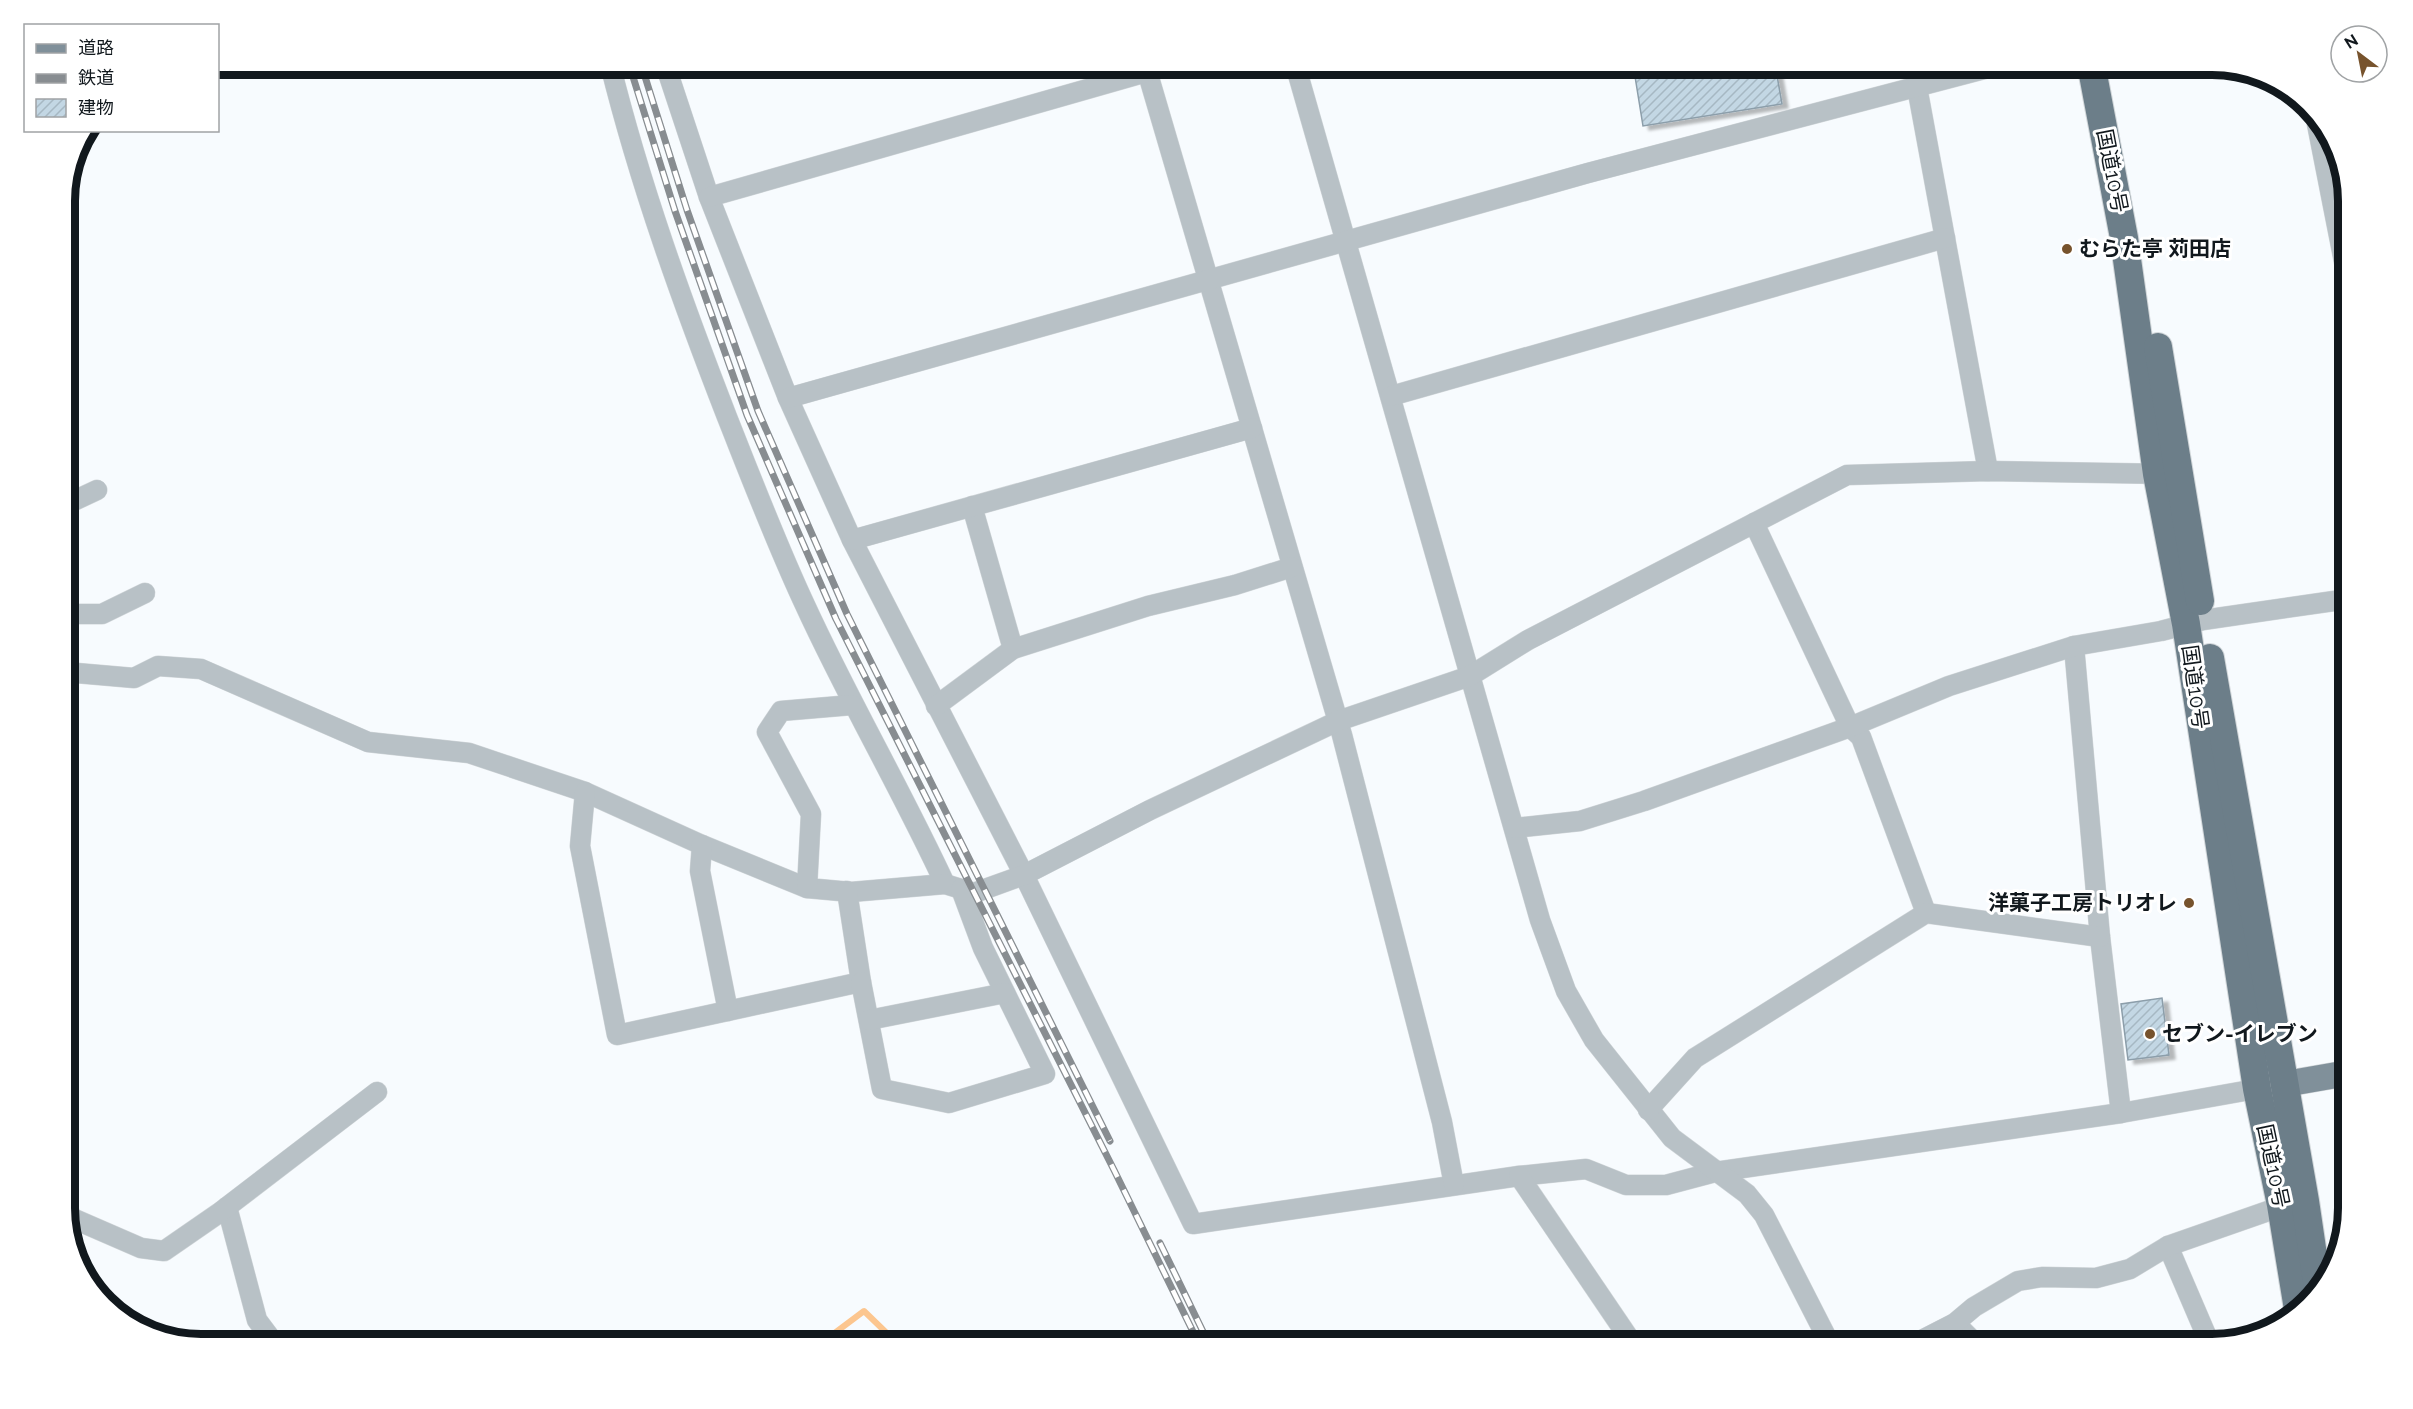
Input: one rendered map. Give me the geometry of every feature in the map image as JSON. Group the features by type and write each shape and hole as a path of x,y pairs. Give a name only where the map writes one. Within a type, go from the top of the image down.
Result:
{"highway":[{"name":"国道10号","path":"2093,75 2195,622 2285,1084 2298,1300"},
{"name":"国道10号","path":"2111,75 2169,474"},
{"name":"国道10号","path":"2195,622 2257,1089 2315,1280"}],"main road":[{"path":"2285,1084 2338,1075"}],"street":[{"path":"613,75 629,138 669,262 710,373 790,572 852,705 953,886 1045,1074 949,1103 882,1089 861,982 847,891"},
{"path":"669,75 709,197 788,398 852,540 1024,875 1193,1224 1454,1185 1586,1169 1626,1185 1666,1185 1715,1172 2121,1113 2285,1084"},
{"path":"709,197 1122,75"},
{"path":"1148,75 1338,721 1439,1111 1454,1185"},
{"path":"1298,75 1540,920 1566,991 1594,1040 1672,1138 1747,1194 1766,1217 1825,1334"},
{"path":"788,398 1347,240 1962,75"},
{"path":"1917,87 1989,471"},
{"path":"2319,135 2338,231"},
{"path":"1391,396 1945,238"},
{"path":"852,540 1252,428"},
{"path":"75,673 134,678 158,666 201,669 368,742 469,753 585,792 702,845 807,888 847,891 953,886 974,893 1024,875 1150,810 1338,721 1470,676 1528,640 1847,475 1989,471 2169,474"},
{"path":"75,500 97,490"},
{"path":"972,506 1013,649"},
{"path":"1754,523 1850,727 1861,737 1926,913"},
{"path":"936,706 1013,649 1111,617 1235,585 1292,567"},
{"path":"75,614 102,614 145,593"},
{"path":"1514,828 1580,821 1850,727 1949,686 2074,646 2195,622 2338,601"},
{"path":"2074,646 2100,937 2121,1113"},
{"path":"807,888 811,814 767,732 781,711 852,705"},
{"path":"585,792 580,846 617,1035 861,982"},
{"path":"702,845 700,871 728,1011"},
{"path":"1648,1110 1695,1058 1926,913 2100,937"},
{"path":"869,1020 1005,993"},
{"path":"76,1227 141,1248 164,1251 228,1207 376,1092"},
{"path":"1519,1176 1626,1334"},
{"path":"1934,1334 1955,1323 1974,1308 2018,1281 2042,1277 2096,1278 2130,1269 2168,1246 2293,1203"},
{"path":"228,1207 257,1320 268,1334"},
{"path":"2168,1246 2206,1334"},
{"path":"1955,1323 1966,1334"}],"building":[{"path":"1635,75 1777,75 1782,104 1643,126"},
{"path":"2162,998 2169,1055 2128,1060 2121,1004"}],"waterway":[{"path":"833,1334 864,1311 888,1334"}],"railway":[{"path":"632,75 675,211 747,415 836,619 1114,1170 1194,1334"},
{"path":"644,75 687,210 758,411 847,614 1110,1141"},
{"path":"1160,1243 1204,1334"}],"place":[{"name":"むらた亭 苅田店","path":"2067,249"},
{"name":"洋菓子工房トリオレ","path":"2189,903"},
{"name":"セブン-イレブン","path":"2150,1034"}]}
